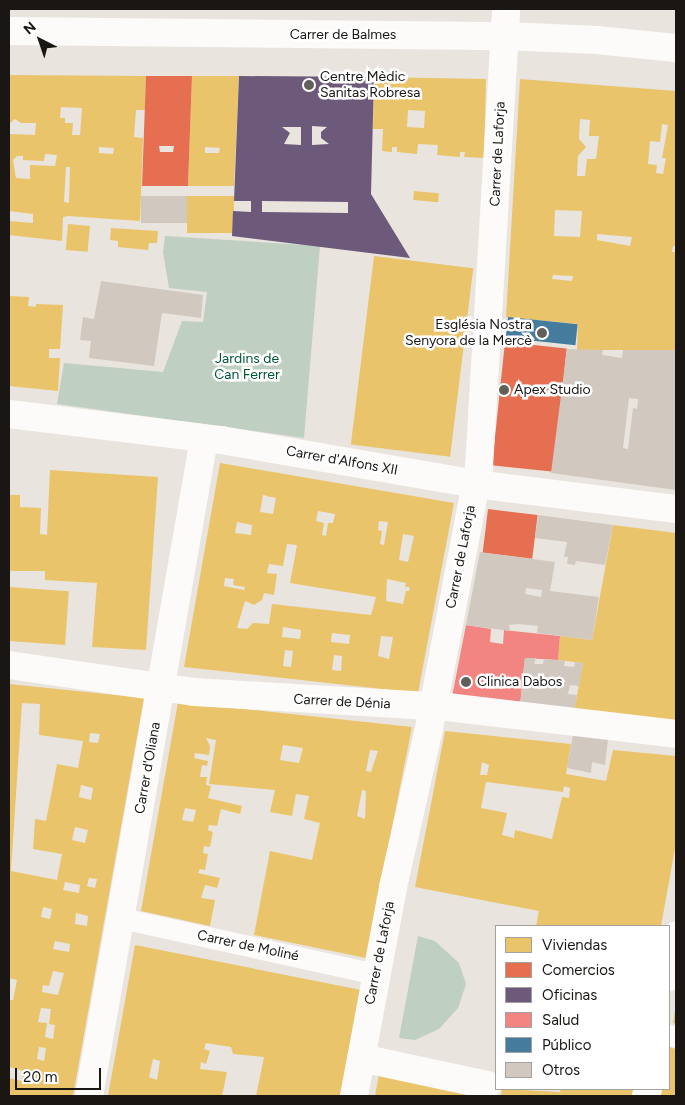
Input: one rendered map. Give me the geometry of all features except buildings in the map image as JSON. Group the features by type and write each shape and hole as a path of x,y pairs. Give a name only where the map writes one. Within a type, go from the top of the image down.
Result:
{"street":[{"name":"Carrer de Laforja","path":"354,1096 376,974 432,707 475,484 506,9"},
{"name":"Carrer de Balmes","path":"9,31 504,36 597,40 676,48"},
{"name":"Carrer d'Alfons XII","path":"9,414 204,439 475,484 676,509"},
{"name":"Carrer d'Oliana","path":"89,1096 204,439"},
{"name":"Carrer de Dénia","path":"9,665 162,687 279,699 432,707 676,734"},
{"name":"Carrer de Moliné","path":"121,918 376,974"},
{"path":"670,971 676,936"},
{"path":"361,1058 487,1084"}],"green space":[{"name":"Jardins de Can Ferrer","path":"165,236 320,246 304,438 57,404 64,363 163,372 182,321 203,322 207,292 169,288 163,252"},
{"path":"418,936 435,941 459,963 466,984 458,1008 439,1029 415,1040 399,1038"}],"place":[{"name":"Centre Mèdic Sanitas Robresa","path":"309,85"},
{"name":"Església Nostra Senyora de la Mercè","path":"542,333"},
{"name":"Apex Studio","path":"504,390"},
{"name":"Clinica Dabos","path":"466,682"}]}
